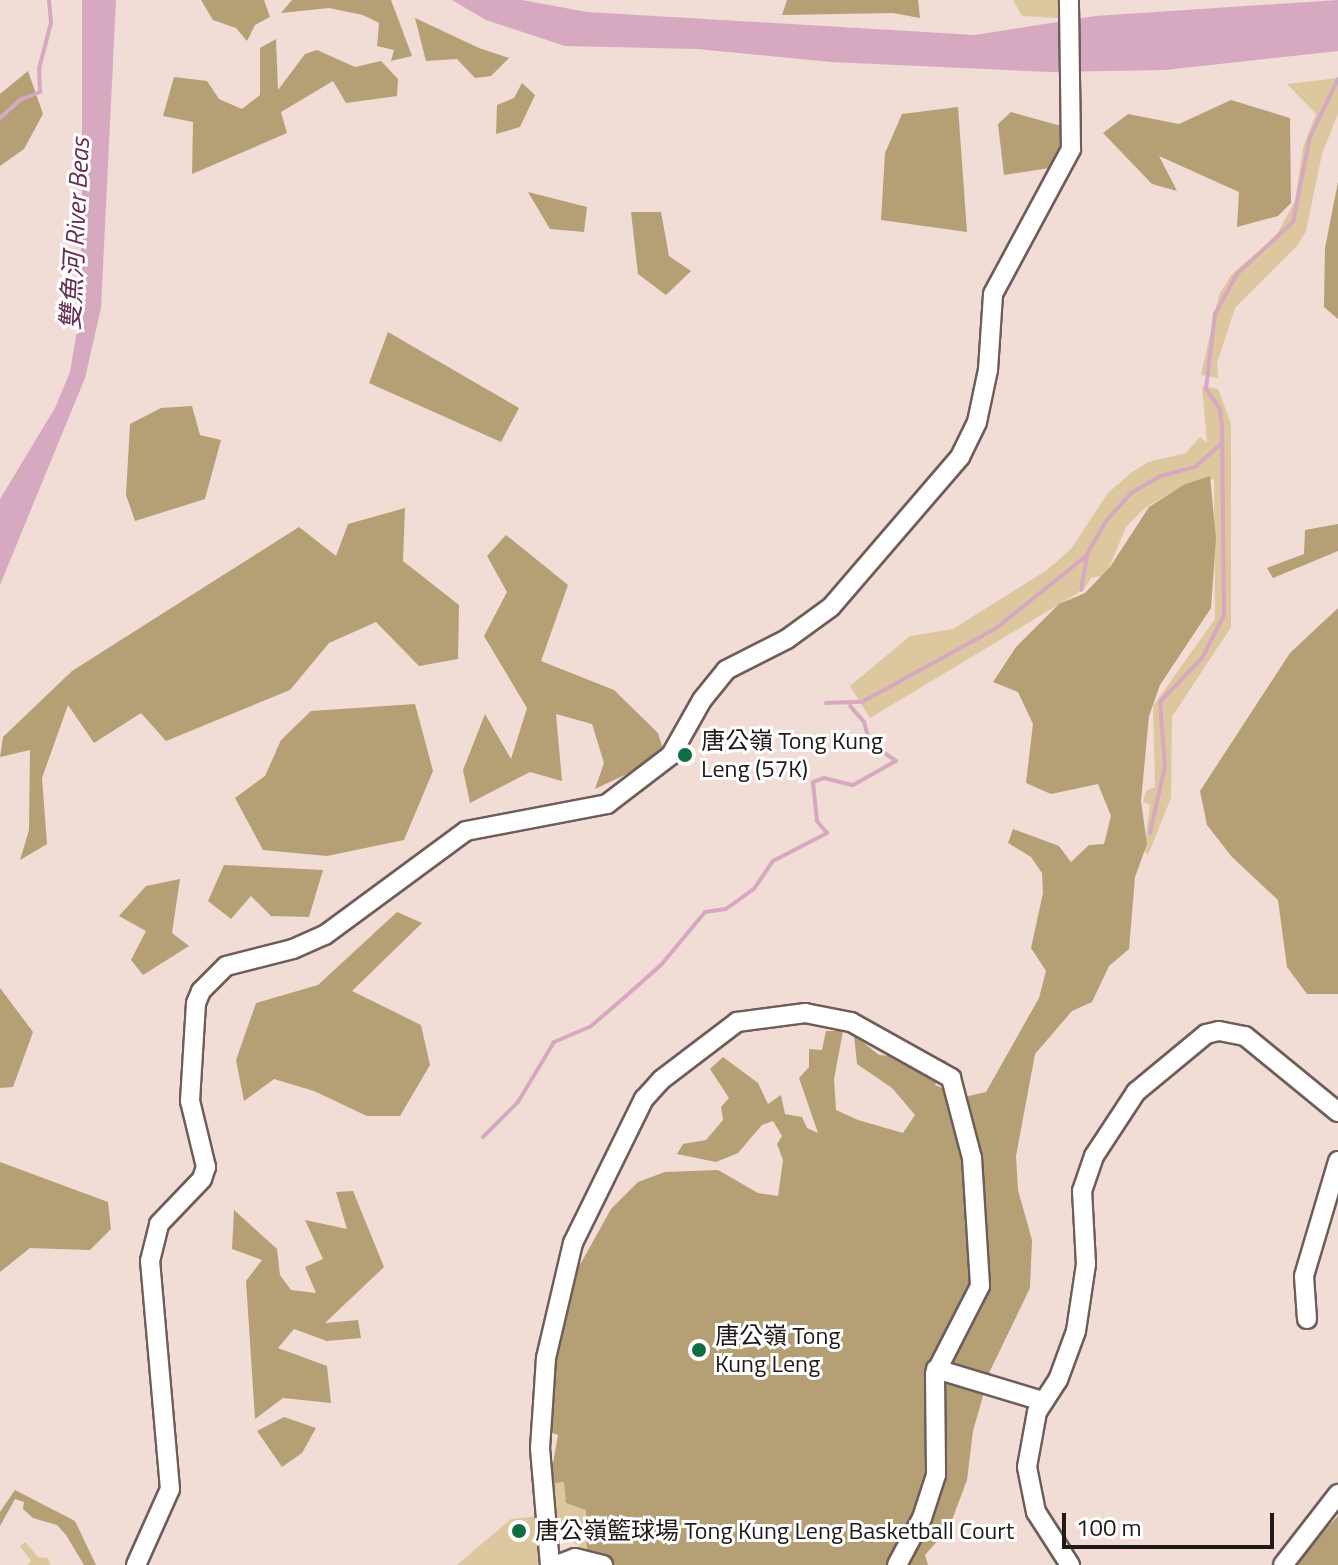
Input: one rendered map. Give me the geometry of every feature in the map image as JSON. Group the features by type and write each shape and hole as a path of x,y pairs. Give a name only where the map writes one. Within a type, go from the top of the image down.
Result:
{"street":[{"path":"136,1565 170,1489 151,1248 163,1217 202,1179 206,1167 190,1101 201,991 226,966 293,949 325,935 466,831 607,804 671,755 702,700 726,670 787,639 831,607 944,478 970,439 983,401 993,294 1071,149 1069,9"},
{"path":"550,1565 540,1448 546,1358 573,1243 644,1099 682,1061 737,1022 805,1013 836,1016 954,1081 959,1122 972,1158 980,1286 936,1369 936,1475 922,1518 897,1565"},
{"path":"1070,1565 1042,1525 1029,1488 1028,1450 1043,1401 1064,1365 1083,1294 1085,1176 1136,1092 1206,1034 1233,1032 1338,1112"},
{"path":"1307,1319 1304,1276 1338,1161"},
{"path":"936,1369 1043,1401"},
{"path":"1283,1565 1338,1494"},
{"path":"557,1565 575,1558 603,1565"}],"shaded area":[{"path":"82,0 116,0 101,308 85,378 0,585 0,499 55,408 70,372 77,330 82,227"},
{"path":"201,0 264,0 270,17 255,25 247,41 236,28 213,20"},
{"path":"292,0 391,0 412,56 391,61 394,50 377,46 379,23 363,15 329,8 281,13"},
{"path":"452,0 522,0 587,12 975,35 1095,16 1338,0 1338,51 1165,70 1050,72 831,62 697,49 565,46 486,20"},
{"path":"787,0 918,0 920,18 893,13 782,15"},
{"path":"1013,0 1061,0 1061,18 1022,16"},
{"path":"415,18 479,48 509,58 491,76 475,78 457,59 426,61"},
{"path":"276,39 278,90 305,54 317,50 355,67 381,61 398,79 397,96 346,103 333,81 281,112 287,133 192,174 193,122 163,116 174,77 207,81 219,99 242,109 260,95 260,48"},
{"path":"28,71 43,114 24,149 0,166 0,94"},
{"path":"1338,78 1338,113 1322,154 1306,231 1297,246 1235,308 1217,363 1218,378 1201,375 1219,295 1232,274 1276,236 1295,201 1303,148 1316,114 1287,84"},
{"path":"522,83 535,95 520,127 496,134 497,105 514,98"},
{"path":"1231,100 1290,118 1291,203 1278,216 1237,227 1239,192 1159,156 1177,191 1152,184 1103,133 1128,114 1179,124"},
{"path":"958,107 967,232 881,220 885,153 902,114"},
{"path":"1011,112 1065,127 1062,166 1004,175 998,124"},
{"path":"1338,182 1338,319 1324,307 1325,248"},
{"path":"528,192 587,207 584,232 550,229"},
{"path":"631,212 661,212 669,256 691,271 666,295 638,274"},
{"path":"388,332 519,408 501,442 369,383"},
{"path":"1202,386 1218,389 1231,424 1231,627 1172,717 1171,798 1148,855 1144,851 1150,805 1143,802 1146,791 1155,787 1153,706 1215,619 1214,479 1183,485 1145,508 1126,527 1106,575 1091,578 1083,591 1085,569 1078,593 870,718 850,686 910,636 953,629 1047,570 1071,549 1108,493 1131,473 1148,462 1186,453 1200,437 1207,443"},
{"path":"192,406 200,435 221,440 205,499 135,521 126,495 130,424 161,408"},
{"path":"1210,476 1216,538 1211,608 1160,685 1149,716 1141,801 1147,844 1135,877 1129,949 1109,966 1092,1002 1072,1011 1035,1054 1016,1156 1018,1190 1032,1240 1030,1288 990,1371 973,1431 967,1480 949,1528 925,1555 928,1565 601,1565 605,1557 587,1551 586,1510 566,1503 564,1482 540,1485 539,1474 553,1463 558,1435 550,1432 553,1369 565,1272 581,1263 611,1209 638,1182 665,1172 718,1170 758,1193 778,1196 783,1160 777,1144 782,1136 773,1121 762,1125 738,1153 716,1162 677,1154 683,1144 706,1140 723,1120 721,1107 729,1098 710,1069 723,1057 758,1083 768,1104 781,1095 785,1114 802,1117 807,1128 818,1133 799,1078 809,1067 809,1049 822,1050 826,1031 843,1031 834,1079 836,1110 858,1120 903,1133 915,1115 892,1088 857,1064 854,1035 879,1055 912,1058 924,1053 946,1061 935,1085 964,1097 986,1092 1039,998 1046,971 1031,948 1043,893 1042,873 1031,857 1008,843 1013,829 1059,846 1071,862 1089,845 1104,844 1111,816 1098,784 1051,794 1026,783 1033,724 1018,692 993,682 1016,647 1059,604 1085,593 1110,567 1149,507 1183,485"},
{"path":"405,508 403,561 459,605 458,659 419,666 376,622 329,643 290,690 166,741 141,713 94,743 68,705 42,778 47,844 20,860 29,830 30,750 0,757 3,737 72,671 299,527 336,556 348,524"},
{"path":"1338,524 1338,551 1273,578 1267,568 1304,554 1305,530"},
{"path":"506,535 568,585 541,661 614,690 658,733 665,756 595,789 604,763 592,724 556,714 562,781 530,772 470,803 463,770 485,714 511,759 527,708 484,636 507,592 487,556"},
{"path":"1338,608 1338,994 1307,994 1287,967 1278,900 1232,857 1207,825 1200,791 1290,653"},
{"path":"415,704 433,771 404,840 327,856 263,850 235,798 265,776 281,740 311,711"},
{"path":"224,865 323,870 309,917 271,916 251,896 231,919 208,901"},
{"path":"180,879 172,933 189,946 143,975 131,960 146,931 119,916 146,886"},
{"path":"397,912 422,923 352,991 421,1025 430,1065 400,1116 367,1116 314,1091 274,1079 244,1101 236,1060 256,1003 318,985"},
{"path":"0,988 33,1032 13,1087 0,1088"},
{"path":"0,1162 108,1202 111,1229 90,1250 30,1248 0,1272"},
{"path":"353,1191 384,1267 325,1323 358,1320 361,1338 327,1341 294,1329 278,1348 327,1366 331,1403 283,1398 255,1419 246,1281 262,1260 232,1249 234,1210 277,1249 280,1275 291,1290 316,1293 305,1267 323,1259 305,1220 347,1229 336,1192"},
{"path":"284,1417 316,1428 302,1453 282,1467 257,1431"},
{"path":"564,1482 586,1510 587,1551 558,1533 555,1492 546,1491 546,1484"},
{"path":"15,1490 75,1521 96,1565 84,1565 57,1525 33,1518 23,1509 24,1502 15,1499 0,1526 0,1512"},
{"name":"唐公嶺籃球場 Tong Kung Leng Basketball Court","path":"539,1516 539,1565 457,1565 511,1519"},
{"path":"1338,1516 1338,1565 1291,1565"},
{"path":"25,1542 38,1557 48,1558 50,1565 28,1565 31,1561 20,1546"}],"waterway":[{"path":"0,118 20,100 40,92 39,69 51,23 49,0"},
{"path":"1150,833 1165,766 1160,702 1202,658 1224,615 1222,426 1220,409 1206,389 1215,314 1237,274 1293,222 1310,137 1338,79"},
{"path":"826,703 862,702 995,629 1086,556 1106,521 1131,493 1161,476 1195,467 1222,443"},
{"path":"1081,590 1087,557"},
{"path":"483,1137 518,1102 554,1042 590,1027 661,965 705,912 726,909 754,889 773,861 827,833 817,821 813,782 824,778 853,785 896,761 870,743 864,722 850,706"}],"place":[{"name":"唐公嶺 Tong Kung Leng (57K)","path":"685,755"},
{"name":"唐公嶺 Tong Kung Leng","path":"699,1350"},
{"name":"唐公嶺籃球場 Tong Kung Leng Basketball Court","path":"519,1531"}],"water label":[{"name":"雙魚河 River Beas","path":"75,234"}]}
